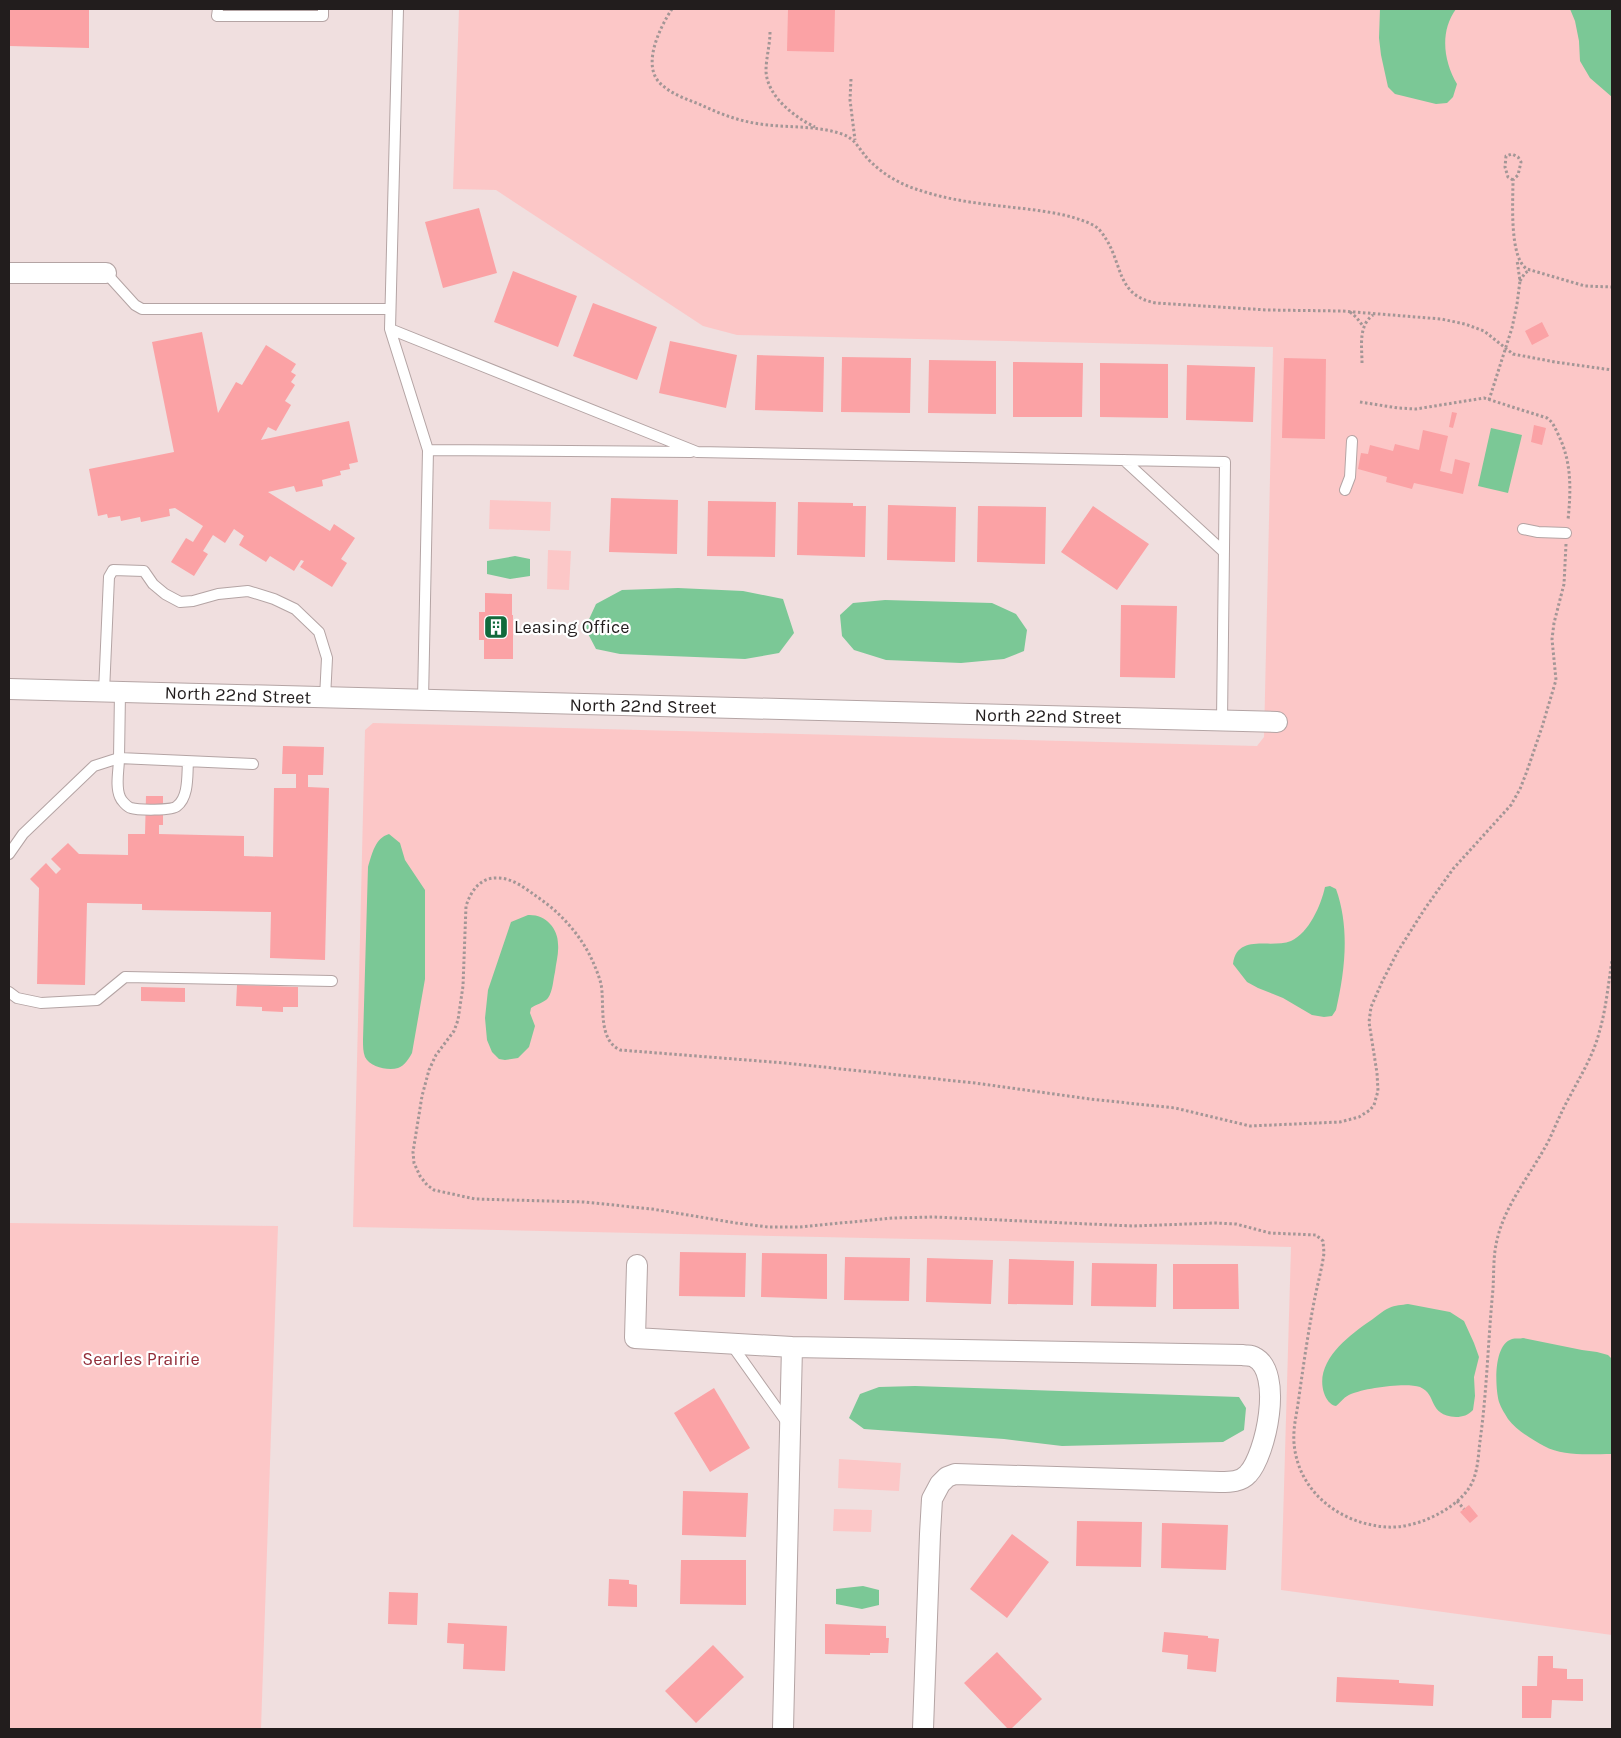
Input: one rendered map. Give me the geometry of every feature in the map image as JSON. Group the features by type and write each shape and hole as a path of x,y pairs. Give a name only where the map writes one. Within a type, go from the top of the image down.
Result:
{"street":[{"path":"9,273 106,273"},
{"name":"North 22nd Street","path":"9,689 1277,722"},
{"path":"637,1265 635,1338 792,1347 1242,1355 1254,1357 1262,1364 1270,1380 1270,1405 1262,1443 1257,1458 1248,1474 1237,1481 955,1474 940,1484 932,1499 923,1729"},
{"path":"783,1729 792,1347"}],"lane":[{"path":"218,9 218,16 323,16 323,9"},
{"path":"398,9 390,329 428,450 423,700"},
{"path":"106,273 134,305 142,309 390,309"},
{"path":"390,329 697,452"},
{"path":"1345,490 1350,477 1352,441"},
{"path":"428,450 697,452 1225,462 1222,721"},
{"path":"1124,460 1224,552"},
{"path":"1523,529 1538,532 1566,533"},
{"path":"188,762 186,786 177,807 167,810 130,808 121,799 118,790 120,758 112,692 109,577 113,570 144,571 153,584 165,594 180,602 193,601 218,594 248,591 274,599 295,609 319,632 327,658 325,698"},
{"path":"9,854 23,834 94,766 120,758 253,764"},
{"path":"9,992 17,998 41,1003 97,1000 125,977 332,981"},
{"path":"731,1344 790,1428"}],"path":[{"path":"672,9 660,30 654,49 653,70 662,85 716,112 746,122 824,129 855,140"},
{"path":"770,32 766,72 771,87 789,109 816,128"},
{"path":"851,79 850,100 855,140 862,153 879,170 897,181 954,200 1054,213 1094,225 1104,235 1109,244 1126,285 1132,294 1142,300 1156,303 1268,310 1350,312 1441,320 1465,324 1484,331 1505,349 1517,355 1612,370"},
{"path":"1490,400 1515,316 1520,281 1514,237 1513,180 1518,175 1522,162 1512,154 1506,156 1504,163 1508,177 1513,180"},
{"path":"1516,255 1523,266 1530,270 1586,286 1612,287"},
{"path":"1520,281 1525,273 1530,270"},
{"path":"1350,312 1356,317 1363,328"},
{"path":"1362,363 1363,328 1366,321 1374,314"},
{"path":"1360,402 1416,410 1480,398 1544,416 1552,423 1563,445 1570,466 1564,584 1552,639 1556,680 1542,727 1520,789 1511,804 1454,869 1424,910 1398,951 1370,1007 1369,1022 1378,1091 1374,1105 1370,1110 1360,1117 1340,1122 1250,1126 1175,1108 1090,1099 985,1084 785,1063 620,1050 611,1045 606,1036 601,982 590,956 576,935 560,915 539,898 512,881 494,878 476,886 466,906 463,986 458,1020 454,1031 436,1055 429,1070 422,1096 413,1152 414,1163 420,1176 430,1188 444,1194 475,1199 584,1202 652,1209 736,1224 760,1226 799,1227 893,1218 934,1218 1055,1221 1126,1226 1215,1223 1236,1224 1270,1233 1316,1235 1323,1241 1324,1254 1308,1332 1294,1434 1294,1446 1298,1461 1308,1484 1322,1500 1337,1511 1359,1522 1378,1526 1398,1527 1419,1522 1442,1512 1458,1501 1467,1491 1473,1480 1479,1454 1485,1409 1494,1259 1498,1235 1505,1217 1549,1140 1592,1053 1601,1026 1612,961"},
{"path":"1458,1501 1464,1509"}],"green space":[{"path":"459,9 1612,9 1612,1635 1281,1590 1291,1247 353,1227 365,730 373,723 1257,746 1264,737 1273,347 737,335 703,326 496,190 453,189"},
{"path":"490,500 551,502 550,531 489,529"},
{"path":"548,550 571,551 569,590 547,589"},
{"name":"Searles Prairie","path":"9,1223 278,1226 261,1729 9,1729"},
{"path":"839,1459 901,1463 899,1491 838,1488"},
{"path":"834,1509 872,1510 871,1532 833,1531"}],"shaded area":[{"path":"1380,9 1456,9 1447,27 1445,46 1452,75 1457,84 1453,97 1447,103 1436,104 1395,94 1388,87 1379,38"},
{"path":"1570,9 1612,9 1612,97 1590,78 1580,61 1579,41 1575,21"},
{"path":"1491,428 1522,435 1508,493 1478,486"},
{"path":"515,556 530,559 530,576 510,579 487,574 487,561"},
{"path":"678,588 743,591 783,599 794,633 779,653 745,659 620,654 596,649 585,628 596,604 622,590"},
{"path":"885,600 992,603 1016,614 1027,630 1024,651 1004,659 961,663 886,660 854,650 842,636 840,615 853,603"},
{"path":"389,834 400,843 405,860 425,890 425,979 412,1053 402,1066 389,1069 375,1066 367,1060 364,1053 363,1040 368,867 377,843"},
{"path":"1330,886 1336,889 1340,904 1345,934 1345,949 1342,980 1336,1010 1332,1016 1324,1017 1312,1015 1283,998 1247,982 1233,964 1236,954 1241,948 1248,945 1283,943 1297,937 1313,918 1321,902 1325,887"},
{"path":"528,915 534,915 545,920 556,933 558,951 553,985 548,998 531,1008 530,1013 535,1026 529,1047 518,1058 499,1059 492,1052 487,1040 485,1018 488,990 511,922"},
{"path":"1408,1304 1450,1312 1464,1321 1479,1357 1474,1377 1475,1396 1473,1410 1461,1417 1441,1413 1426,1391 1420,1387 1405,1385 1385,1386 1357,1392 1349,1395 1336,1406 1330,1403 1324,1393 1322,1382 1328,1361 1335,1351 1352,1334 1384,1311 1394,1306"},
{"path":"1523,1338 1597,1352 1608,1355 1612,1359 1612,1454 1578,1454 1552,1450 1515,1427 1508,1419 1500,1404 1498,1395 1496,1377 1498,1358 1501,1349 1506,1343 1512,1339"},
{"path":"915,1386 1239,1397 1246,1408 1244,1430 1223,1442 1062,1446 1004,1439 864,1429 849,1418 860,1394 879,1387"},
{"path":"863,1586 879,1590 879,1605 862,1609 836,1604 836,1589"}],"building":[{"path":"9,9 89,9 89,48 9,46"},
{"path":"788,9 835,9 834,52 787,51"},
{"path":"479,208 497,273 443,288 425,222"},
{"path":"513,271 577,296 558,347 494,322"},
{"path":"593,303 657,327 637,380 573,356"},
{"path":"1542,322 1549,336 1532,345 1525,331"},
{"path":"202,332 218,413 236,382 242,385 266,345 296,364 291,372 296,375 291,382 295,385 285,401 291,405 276,431 268,427 261,440 349,421 358,462 349,464 350,469 340,471 341,475 322,480 323,486 296,492 294,486 268,492 330,531 334,524 355,538 341,559 347,563 332,587 300,567 304,561 301,560 294,571 270,556 266,562 239,545 244,536 234,529 225,543 213,535 203,551 208,554 194,576 171,562 186,538 193,542 203,526 175,508 169,509 170,516 141,522 140,517 121,521 120,516 108,518 107,514 98,516 89,469 174,452 152,342"},
{"path":"670,341 737,355 726,408 659,393"},
{"path":"757,355 824,357 823,412 755,410"},
{"path":"842,357 911,358 910,413 841,412"},
{"path":"1284,358 1326,359 1325,439 1282,438"},
{"path":"929,360 996,361 996,414 928,413"},
{"path":"1013,362 1083,363 1082,417 1013,417"},
{"path":"1100,363 1168,364 1168,418 1100,417"},
{"path":"1187,365 1255,367 1253,422 1186,420"},
{"path":"1452,412 1457,413 1453,428 1449,427"},
{"path":"1534,425 1546,428 1542,445 1531,442"},
{"path":"1423,430 1448,436 1440,471 1452,474 1455,459 1470,463 1463,494 1414,483 1412,489 1386,482 1387,477 1358,469 1361,453 1368,454 1370,445 1393,451 1395,444 1419,450"},
{"path":"611,498 678,500 677,554 609,552"},
{"path":"708,501 776,502 775,557 707,556"},
{"path":"798,502 853,503 853,506 866,506 865,557 797,555"},
{"path":"888,505 956,507 955,562 887,560"},
{"path":"978,506 1046,507 1045,564 977,562"},
{"path":"1093,506 1149,544 1117,590 1061,552"},
{"name":"Leasing Office","path":"485,593 512,594 513,659 484,659 484,640 479,640 479,612 485,612"},
{"path":"1121,605 1177,606 1175,678 1120,677"},
{"path":"283,746 324,747 323,775 308,775 308,787 329,788 325,960 270,958 271,912 142,910 142,904 87,903 85,985 37,984 39,888 30,879 46,863 56,874 61,869 51,859 68,843 79,854 128,855 128,834 145,834 146,796 163,796 163,825 159,825 159,834 244,836 244,856 273,857 274,788 296,788 296,774 282,774"},
{"path":"237,985 298,987 298,1007 283,1007 283,1012 262,1011 262,1007 236,1006"},
{"path":"141,987 185,988 185,1002 141,1001"},
{"path":"680,1252 746,1253 745,1297 679,1296"},
{"path":"762,1253 827,1254 827,1299 761,1297"},
{"path":"845,1257 910,1258 909,1301 844,1300"},
{"path":"927,1258 993,1260 991,1304 926,1302"},
{"path":"1009,1259 1074,1261 1073,1305 1008,1304"},
{"path":"1092,1263 1157,1264 1156,1307 1091,1306"},
{"path":"1173,1264 1238,1264 1239,1309 1173,1309"},
{"path":"714,1388 750,1448 710,1472 674,1413"},
{"path":"683,1491 748,1493 746,1537 682,1535"},
{"path":"1469,1505 1478,1516 1470,1523 1460,1512"},
{"path":"1077,1521 1142,1522 1141,1567 1076,1566"},
{"path":"1162,1523 1228,1525 1226,1570 1161,1568"},
{"path":"1012,1534 1049,1562 1007,1618 970,1589"},
{"path":"681,1560 746,1560 746,1605 680,1604"},
{"path":"609,1579 629,1580 629,1584 637,1585 637,1607 608,1606"},
{"path":"389,1592 418,1593 417,1625 388,1624"},
{"path":"448,1623 507,1626 505,1671 463,1669 464,1644 447,1643"},
{"path":"825,1624 886,1626 886,1638 889,1638 888,1653 870,1653 870,1655 825,1654"},
{"path":"1164,1632 1208,1636 1208,1638 1219,1639 1216,1672 1187,1669 1188,1655 1162,1652"},
{"path":"713,1645 744,1677 696,1723 665,1691"},
{"path":"997,1652 1042,1699 1011,1729 1008,1729 964,1683"},
{"path":"1538,1656 1553,1656 1553,1668 1567,1669 1567,1679 1583,1679 1583,1701 1552,1700 1551,1718 1522,1718 1522,1686 1537,1686"},
{"path":"1337,1677 1399,1680 1399,1683 1434,1685 1433,1706 1336,1702"}],"place":[{"name":"Leasing Office","path":"496,627"}]}
